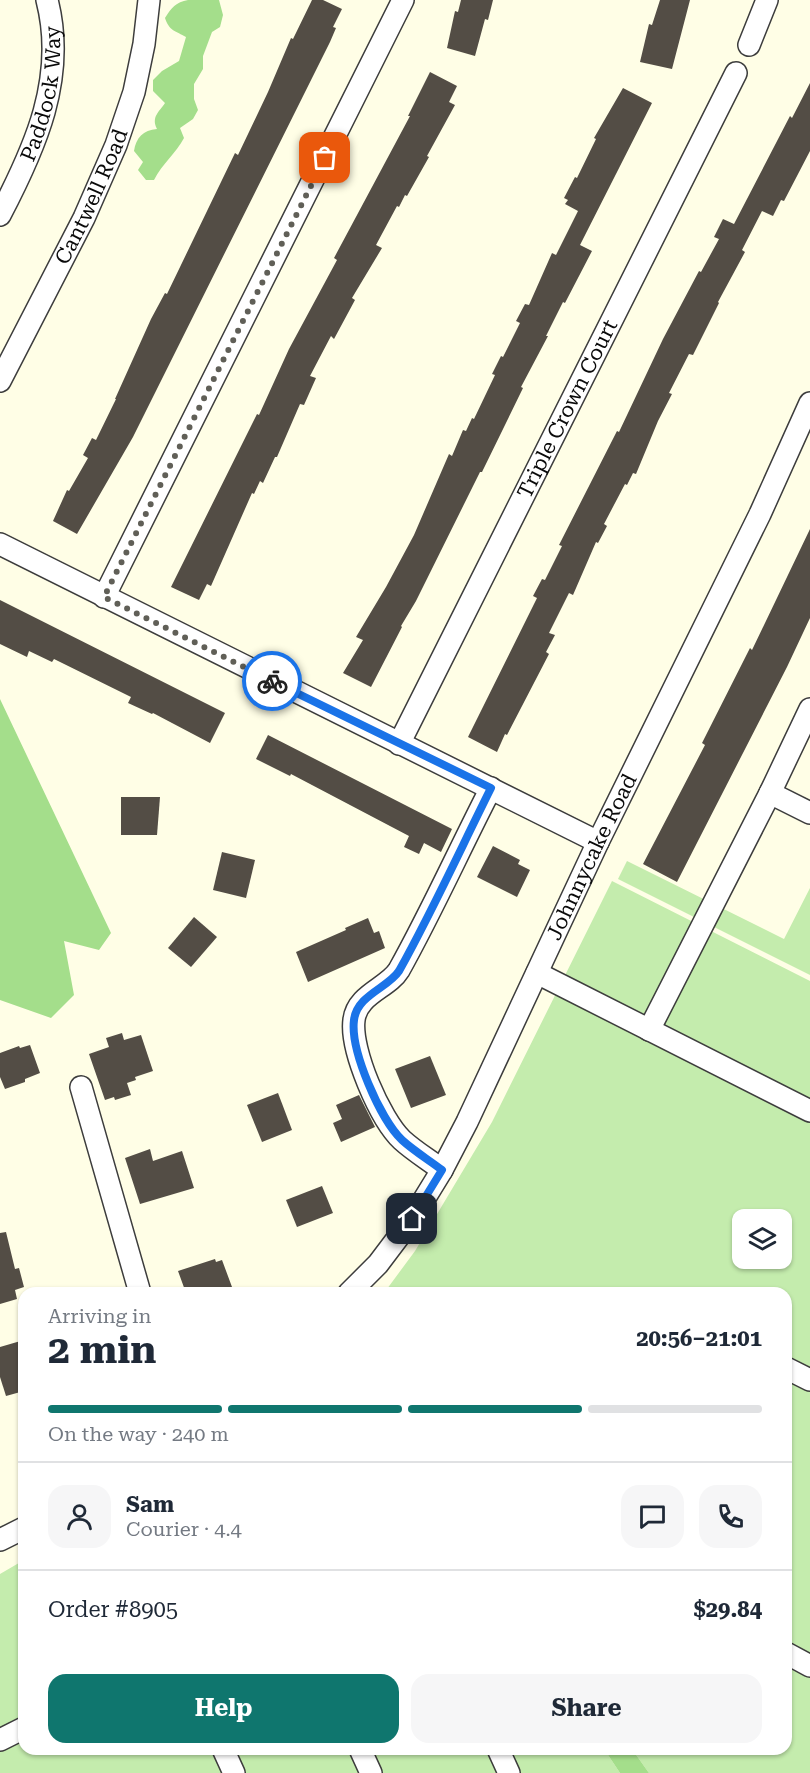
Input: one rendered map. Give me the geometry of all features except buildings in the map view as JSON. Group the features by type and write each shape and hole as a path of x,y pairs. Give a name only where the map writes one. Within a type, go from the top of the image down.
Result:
{"street":[{"name":"Paddock Way","path":"0,216 25,167 39,133 49,98 53,65 47,0"},
{"name":"Cantwell Road","path":"0,381 84,218 116,145 134,92 144,44 149,0"},
{"path":"104,597 403,0"},
{"path":"749,45 767,0"},
{"name":"Triple Crown Court","path":"399,744 736,73"},
{"name":"Johnnycake Road","path":"355,1287 385,1256 412,1219 442,1170 467,1122 598,843 760,514 810,403"},
{"path":"0,544 598,843"},
{"path":"649,1030 770,793 810,709"},
{"path":"442,1170 401,1139 376,1102 363,1069 355,1039 354,1018 364,999 397,974 491,788"},
{"path":"770,793 810,813"},
{"path":"537,973 810,1111"},
{"path":"81,1087 138,1287"},
{"path":"792,1371 810,1380"},
{"path":"0,1540 18,1531"},
{"path":"792,1656 810,1666"},
{"path":"0,1740 18,1731"},
{"path":"226,1755 234,1773"},
{"path":"363,1755 371,1773"},
{"path":"501,1755 509,1773"}],"green space":[{"path":"188,0 219,0 223,15 220,27 212,32 203,56 203,69 194,84 194,99 198,110 193,119 180,128 184,138 154,180 146,180 138,170 143,162 134,151 135,146 144,133 157,129 155,118 165,103 153,91 153,80 162,71 179,61 186,37 171,28 165,18 174,6"},
{"path":"0,699 111,933 99,950 64,941 74,995 51,1018 0,1000"},
{"path":"627,861 784,939 810,888 810,975 618,879"},
{"path":"612,881 810,981 810,1773 649,1773 636,1755 792,1755 792,1287 388,1287 415,1251 492,1122"},
{"path":"18,1564 18,1755 608,1755 620,1773 0,1773 0,1574"},
{"path":"608,1755 636,1755 649,1773 620,1773"}],"way so far":[{"path":"272,681 104,597 325,158"}],"route":[{"path":"272,681 491,788 397,974 364,999 354,1018 355,1039 363,1069 376,1102 401,1139 442,1170 412,1219"}]}
